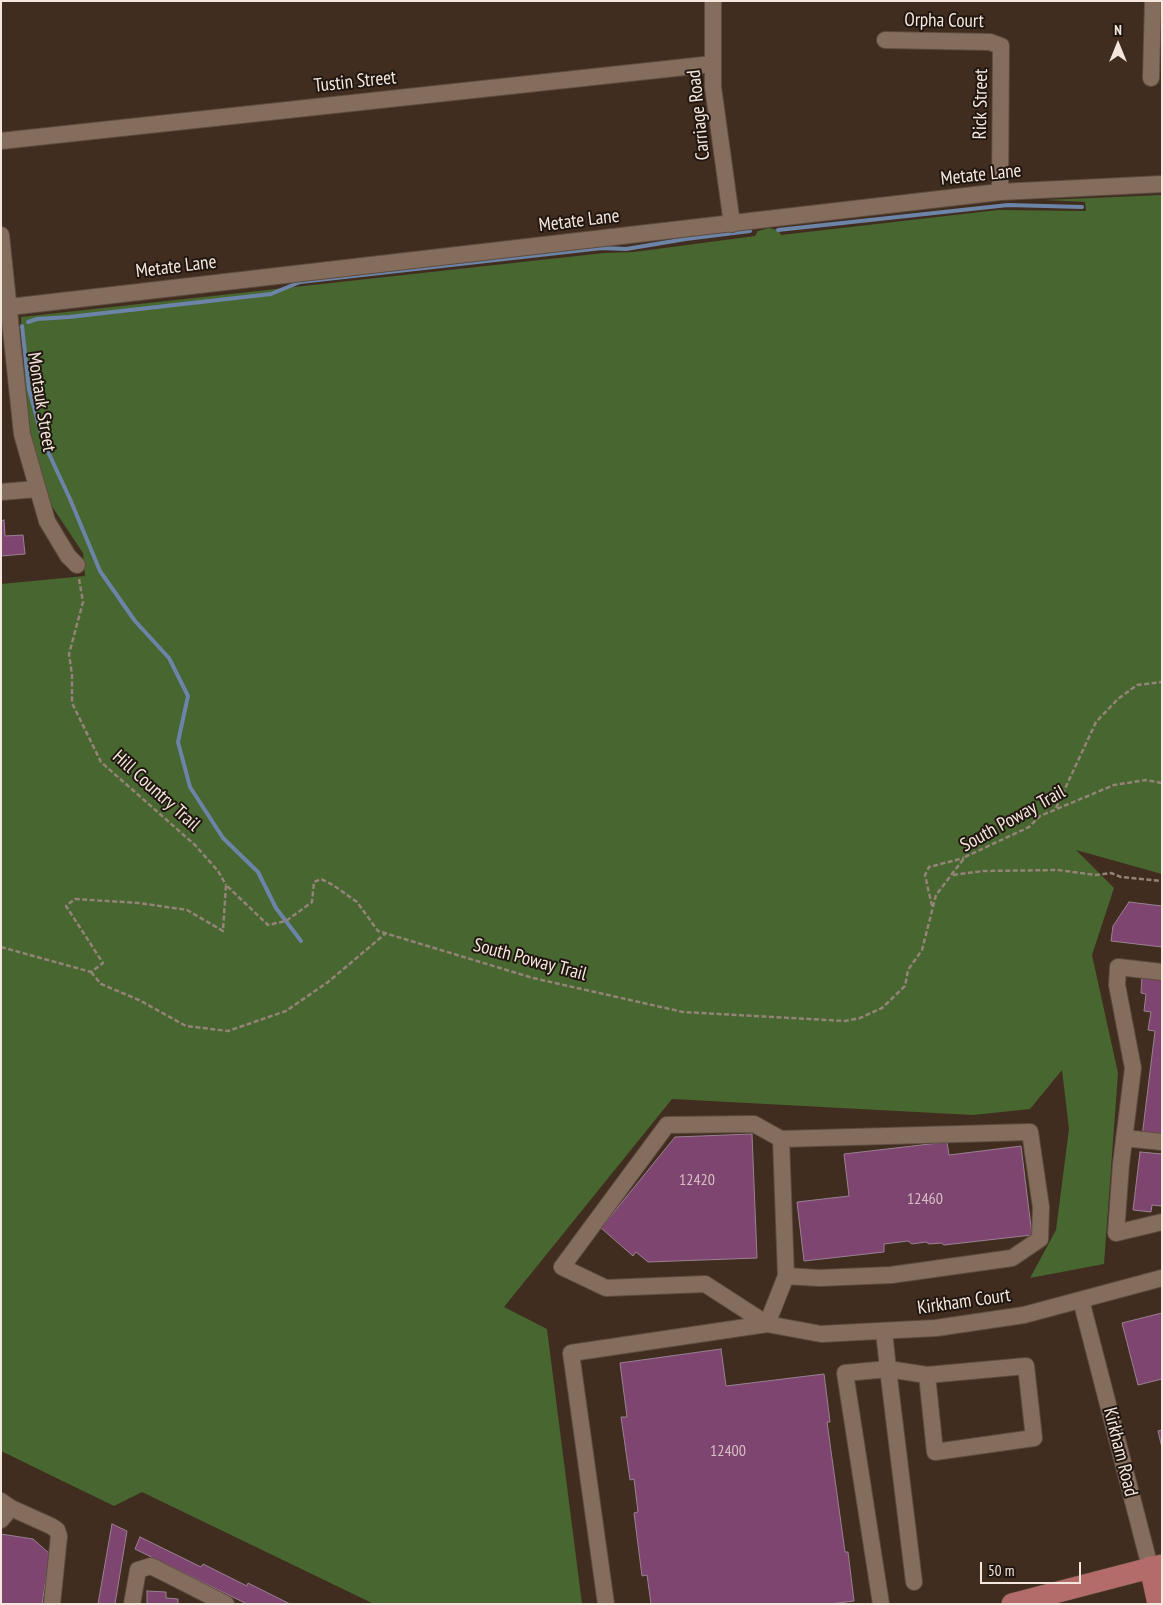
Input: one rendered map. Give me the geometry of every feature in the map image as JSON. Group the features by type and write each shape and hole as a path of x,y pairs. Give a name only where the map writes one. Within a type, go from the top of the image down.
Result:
{"main road":[{"path":"1012,1604 1156,1566"},
{"name":"Kirkham Road","path":"1156,1566 1158,1604"}],"street":[{"name":"Carriage Road","path":"713,1 713,88 732,224"},
{"path":"1151,78 1157,25 1153,1"},
{"name":"Orpha Court","path":"885,40 990,42 1001,46"},
{"name":"Rick Street","path":"1000,192 1001,46"},
{"name":"Tustin Street","path":"1,141 713,64"},
{"name":"Metate Lane","path":"5,307 1000,192 1162,184"},
{"name":"Montauk Street","path":"1,235 5,307 22,434 47,521 68,556 77,565"},
{"path":"1,492 37,488"},
{"path":"1162,972 1118,967 1117,985 1133,1068 1124,1138 1116,1233 1162,1222"},
{"path":"767,1324 705,1284 606,1288 562,1267 667,1125 754,1124 781,1139 1030,1132 1041,1207 1040,1239 1012,1258 891,1275 819,1278 786,1276"},
{"path":"1124,1138 1162,1142"},
{"path":"767,1324 786,1276 781,1139"},
{"name":"Kirkham Court","path":"767,1324 822,1334 936,1328 1024,1315 1162,1278"},
{"name":"Kirkham Road","path":"1081,1300 1156,1566"},
{"path":"606,1604 570,1353 767,1324"},
{"path":"884,1331 914,1582"},
{"path":"881,1604 845,1373 888,1369 927,1375 1026,1366 1034,1438 935,1452 927,1375"},
{"path":"4,1510 51,1526 57,1530 60,1536 52,1604"},
{"path":"132,1604 138,1570 151,1566 226,1604"}],"path":[{"name":"Hill Country Trail","path":"77,565 83,602 69,654 72,675 72,702 101,762 195,845 218,870 226,885"},
{"path":"1056,809 1096,722 1118,699 1137,685 1162,682"},
{"name":"South Poway Trail","path":"226,885 268,925 286,922 312,902 314,882 321,879 357,902 378,931 533,978 683,1012 844,1021 860,1018 882,1008 905,986 908,970 922,950 936,895 965,857 1029,828 1040,816 1114,785 1146,780 1162,783"},
{"path":"933,909 925,875 929,867 965,857"},
{"path":"953,875 983,871 1058,870 1096,875 1111,873 1121,877 1162,881"},
{"path":"91,972 103,963 66,906 75,899 139,903 187,910 222,931 226,885"},
{"path":"1,947 91,972 100,984 139,1000 186,1026 228,1031 286,1011 328,982 385,934"}],"green space":[{"path":"1162,195 1162,874 1076,850 1114,888 1092,955 1118,1073 1104,1264 1030,1278 1056,1230 1069,1129 1062,1070 1030,1109 973,1115 672,1099 504,1307 547,1329 582,1604 374,1604 142,1492 114,1506 1,1451 1,584 85,576 83,553 51,505 34,456 26,397 21,317 604,253 634,252 755,236 758,231 769,228 778,230 781,235 998,210 1086,211 1085,202 1045,200"}],"building":[{"path":"4,520 5,536 23,535 25,554 1,556 1,521"},
{"path":"1129,902 1162,906 1162,947 1111,941 1113,926"},
{"path":"1142,977 1162,979 1162,1139 1142,1137 1155,1031 1148,1030 1151,1012 1144,1011 1146,994 1141,993"},
{"path":"752,1134 757,1258 648,1262 636,1252 633,1256 601,1228 675,1137"},
{"path":"947,1142 949,1155 1021,1146 1032,1235 944,1245 926,1242 912,1244 908,1241 884,1244 884,1252 804,1261 797,1202 849,1196 844,1154"},
{"path":"1140,1152 1162,1154 1162,1206 1152,1205 1151,1212 1133,1210"},
{"path":"1162,1313 1162,1379 1138,1385 1122,1323"},
{"path":"721,1349 726,1386 824,1374 830,1422 827,1422 845,1552 848,1552 854,1601 830,1604 651,1604 647,1575 642,1576 634,1513 638,1512 634,1479 630,1480 621,1417 627,1417 620,1363"},
{"path":"1162,1430 1162,1448 1158,1431"},
{"path":"112,1524 127,1531 115,1604 98,1604"},
{"path":"1,1534 33,1539 50,1554 42,1604 1,1604"},
{"path":"140,1537 201,1567 203,1564 247,1586 248,1583 290,1604 247,1604 135,1549"},
{"path":"147,1591 166,1592 166,1598 178,1599 178,1604 147,1604"}],"waterway":[{"path":"778,230 1008,205 1082,207"},
{"path":"28,322 37,319 271,294 300,282 602,248 626,249 750,231"},
{"path":"22,326 29,389 43,441 100,571 135,621 169,658 188,696 178,742 190,787 223,838 258,872 276,908 301,941"}]}
